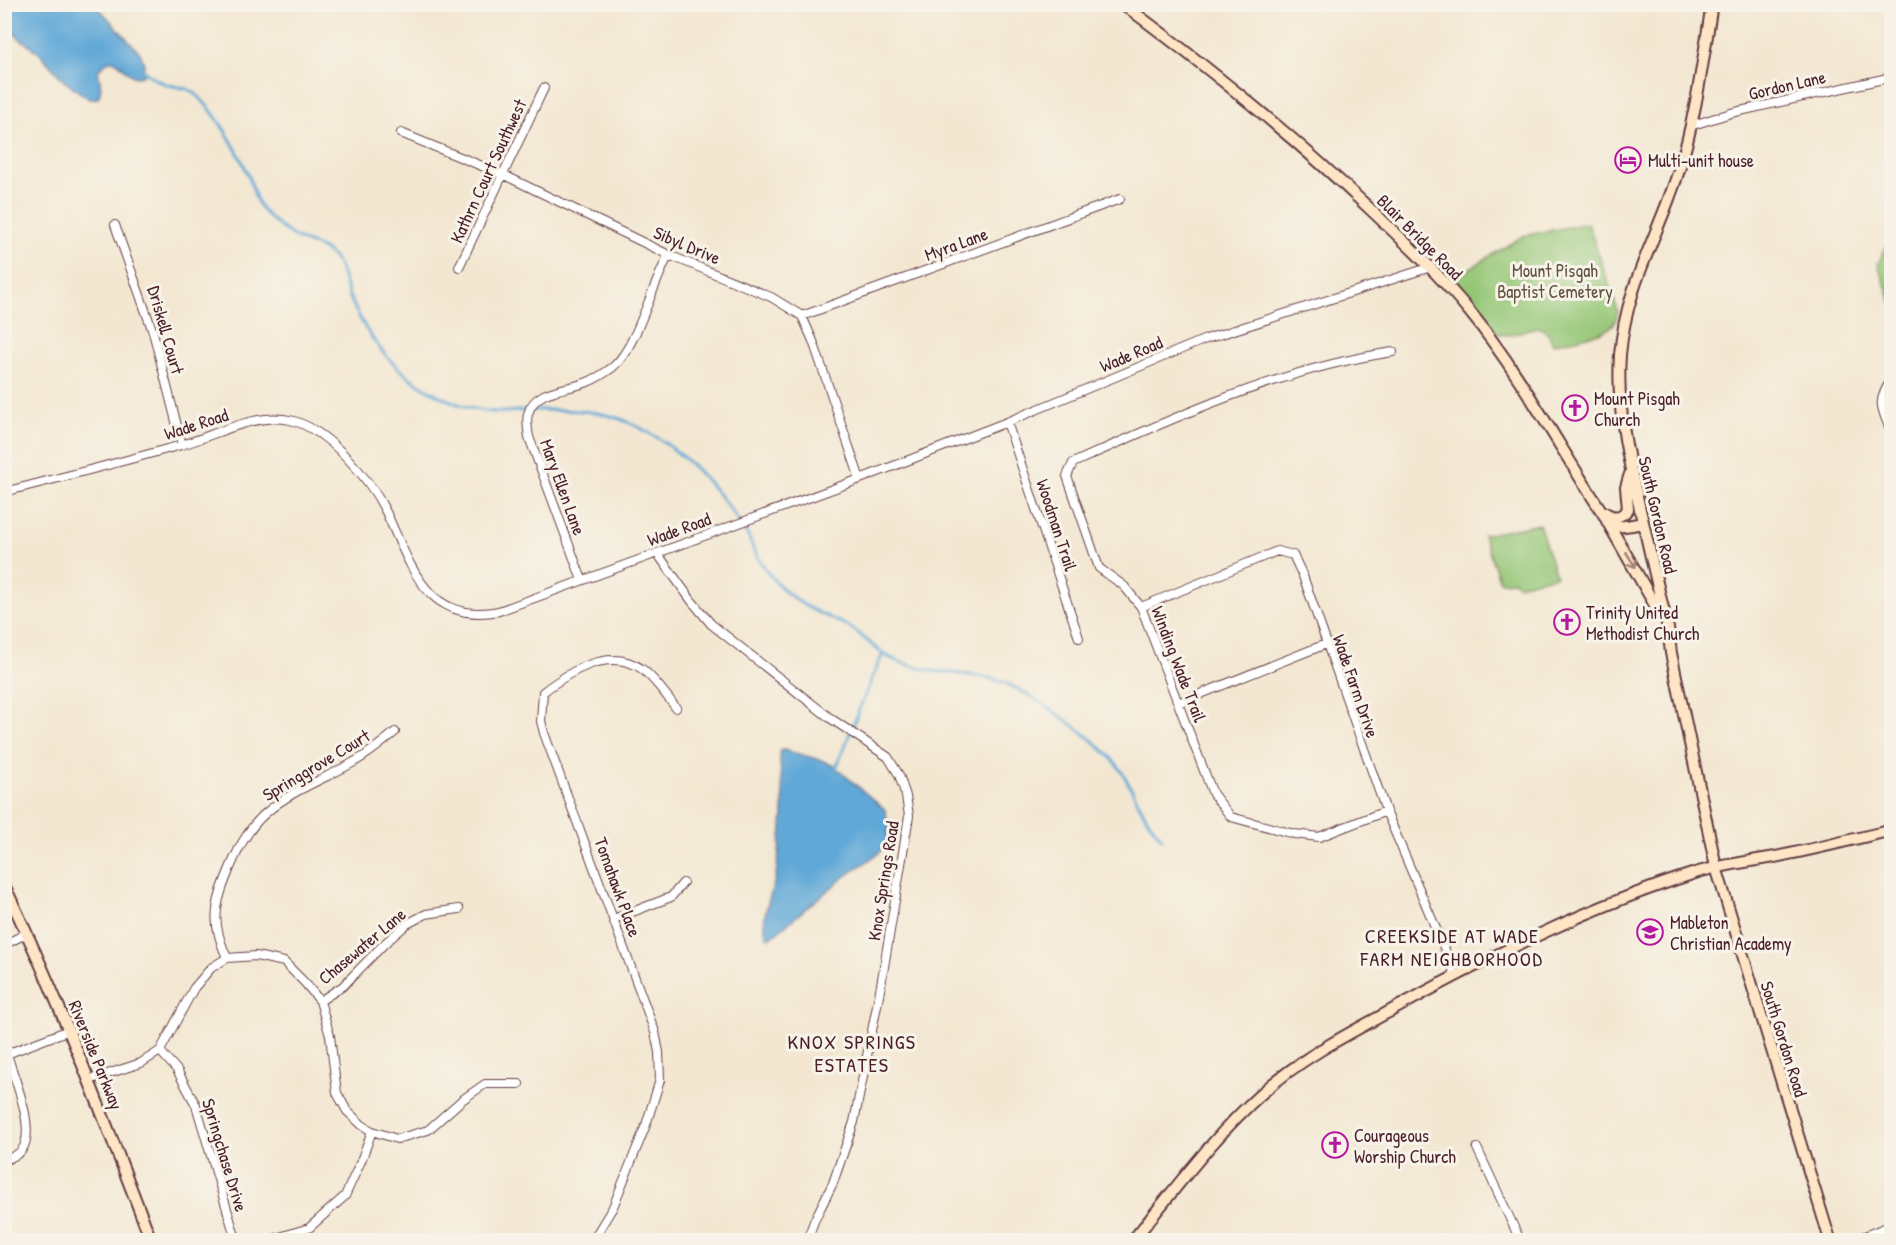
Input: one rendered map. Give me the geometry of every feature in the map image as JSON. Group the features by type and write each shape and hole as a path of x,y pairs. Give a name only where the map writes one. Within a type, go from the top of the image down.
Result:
{"street":[{"name":"Blair Bridge Road","path":"1123,4 1193,56 1292,136 1431,267 1470,313 1517,375 1601,510 1613,525 1643,523"},
{"name":"South Gordon Road","path":"1712,4 1690,126 1679,170 1641,266 1625,316 1619,378 1624,437 1630,472 1668,628 1671,653 1716,867 1830,1240"},
{"name":"Gordon Lane","path":"1690,126 1731,113 1892,77"},
{"name":"Kathrn Court Southwest","path":"459,267 544,88"},
{"name":"Sibyl Drive","path":"401,133 504,175 669,255 771,297 802,316"},
{"name":"Myra Lane","path":"802,316 1120,199"},
{"name":"Driskell Court","path":"115,225 153,332 182,445"},
{"name":"Mary Ellen Lane","path":"582,580 529,437 528,415 534,400 549,392 587,382 604,374 616,364 629,346 669,255"},
{"name":"Wade Road","path":"4,492 182,445 265,417 291,420 329,441 356,468 385,511 409,564 425,589 442,603 466,613 483,614 499,611 860,479 1007,422 1223,333 1431,267"},
{"path":"802,316 813,341 860,479"},
{"name":"Winding Wade Trail","path":"1386,811 1319,837 1294,834 1232,817 1214,794 1141,607 1124,586 1099,568 1066,476 1073,463 1246,390 1363,356 1393,352"},
{"path":"1892,379 1881,393 1881,407 1892,434"},
{"name":"Woodman Trail","path":"1007,422 1079,638"},
{"path":"1601,510 1610,517 1623,516 1628,508 1626,487 1630,472"},
{"path":"1601,510 1638,571 1668,628"},
{"name":"Wade Farm Drive","path":"1141,607 1277,551 1293,555 1303,576 1386,811 1456,976"},
{"name":"Knox Springs Road","path":"657,553 711,624 830,718 888,757 906,796 909,816 881,985 854,1122 833,1183 807,1240"},
{"path":"1178,703 1326,644"},
{"name":"Tomahawk Place","path":"593,1240 613,1207 646,1125 660,1080 659,1052 655,1032 544,733 541,721 543,692 577,670 600,662 621,661 641,669 676,708"},
{"name":"Springgrove Court","path":"227,958 218,936 216,917 219,895 243,842 264,814 285,798 355,762 377,748 395,732"},
{"path":"1133,1240 1239,1116 1283,1076 1322,1048 1538,934 1604,905 1716,867 1793,854 1892,830"},
{"path":"614,919 671,897 683,883"},
{"name":"Riverside Parkway","path":"4,885 69,1030 151,1240"},
{"name":"Chasewater Lane","path":"320,1001 343,986 407,924 426,914 459,909"},
{"path":"4,945 27,933"},
{"path":"89,1080 141,1063 160,1051 195,988 211,968 227,958 256,956 284,962 305,982 320,1001 330,1036 337,1093 347,1111 372,1131 397,1139 428,1130 462,1100 485,1084 519,1084"},
{"path":"4,1161 21,1151 27,1135 25,1114 6,1054 69,1030"},
{"name":"Springchase Drive","path":"160,1051 177,1070 196,1105 234,1233 239,1240"},
{"path":"270,1240 309,1228 345,1196 372,1131"},
{"path":"1477,1148 1520,1240"},
{"path":"1855,1240 1892,1225"}],"green space":[{"name":"Mount Pisgah Baptist Cemetery","path":"1588,223 1618,311 1613,325 1602,332 1553,344 1542,328 1536,327 1506,335 1497,333 1454,278 1523,236"},
{"path":"1891,237 1891,302 1878,264"},
{"path":"1539,524 1556,576 1518,585 1513,581 1500,582 1483,535"}],"water":[{"path":"4,5 96,5 140,53 144,63 143,75 137,77 131,75 117,62 105,63 98,71 101,85 100,95 98,98 89,99 64,81 40,54 5,27"},
{"path":"784,750 834,766 885,810 889,827 887,842 879,853 842,879 770,938 767,937 764,921 776,875 781,838 783,796 780,751"}],"waterway":[{"path":"143,70 161,82 192,91 205,103 237,151 261,208 288,232 323,249 333,257 364,325 388,358 408,376 446,399 475,409 500,412 571,410 607,415 630,423 666,443 710,484 747,534 767,572 801,604 849,627 894,660 919,668 1001,681 1039,702 1086,735 1111,758 1162,838"},
{"path":"836,768 883,654"}],"place":[{"name":"Multi-unit house","path":"1628,160"},
{"name":"Mount Pisgah Church","path":"1575,408"},
{"name":"Trinity United Methodist Church","path":"1567,622"},
{"name":"Mableton Christian Academy","path":"1650,932"},
{"name":"Courageous Worship Church","path":"1335,1145"}],"district":[{"name":"CREEKSIDE AT WADE FARM NEIGHBORHOOD","path":"1452,946"},
{"name":"KNOX SPRINGS ESTATES","path":"852,1052"}]}
